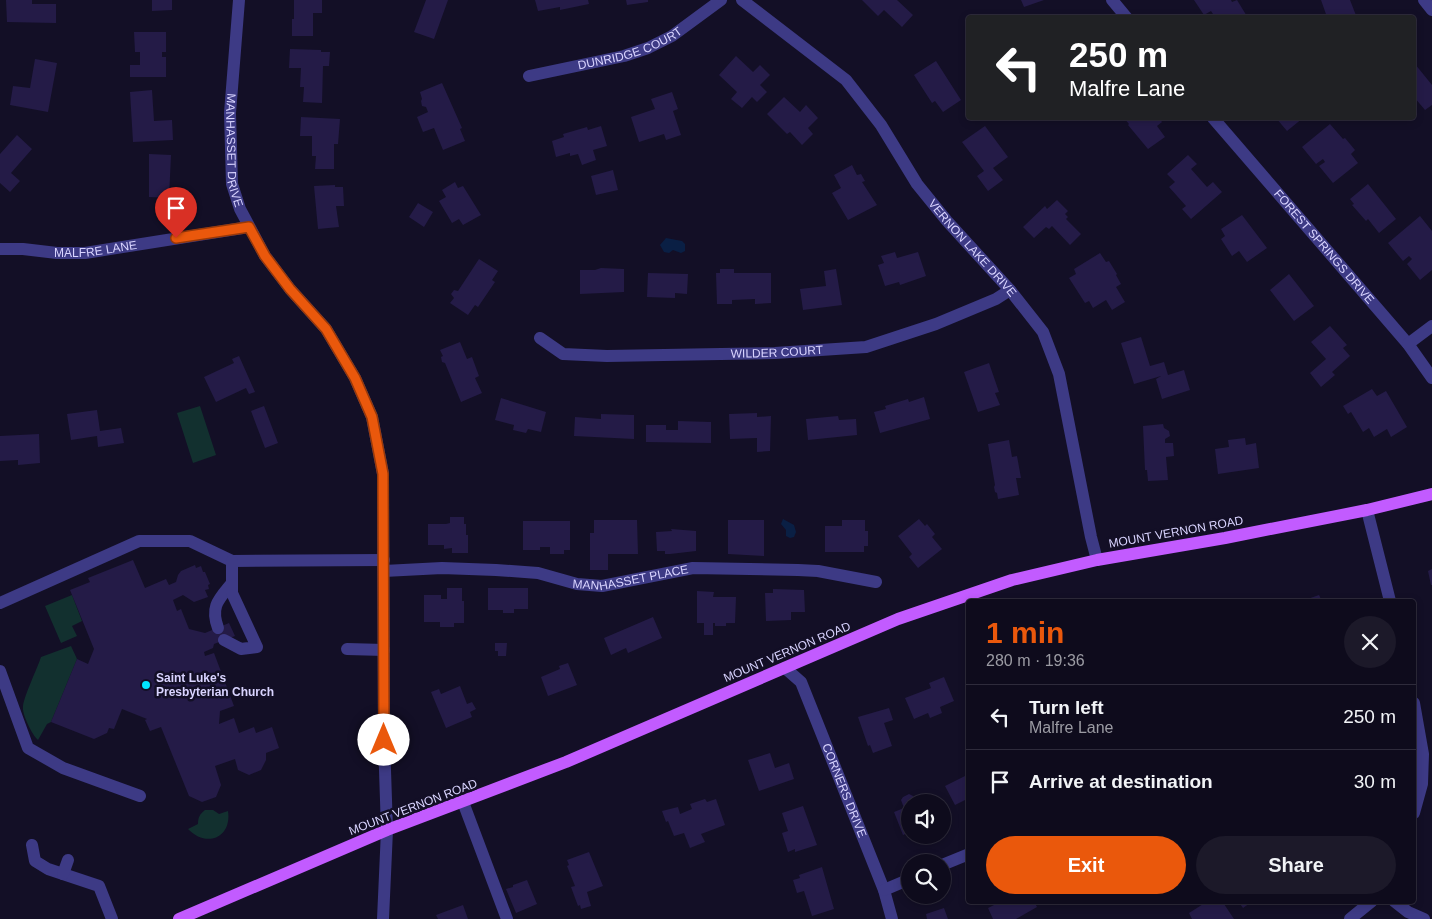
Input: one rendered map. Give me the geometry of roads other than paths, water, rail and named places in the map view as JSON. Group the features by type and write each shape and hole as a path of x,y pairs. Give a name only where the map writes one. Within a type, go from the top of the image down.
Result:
{"main road":[{"name":"MOUNT VERNON ROAD","path":"179,919 387,830 566,762 906,616 1012,580 1097,560 1225,538 1367,510 1432,494"}],"street":[{"name":"MANHASSET DRIVE","path":"239,0 230,113 232,184 240,209 265,256 290,289 326,329 355,378 372,417 383,474 384,740 387,830 383,919"},
{"name":"DUNRIDGE COURT","path":"528,76 624,56 648,48 672,36 721,0"},
{"name":"VERNON LAKE DRIVE","path":"742,0 846,80 881,125 917,184 1010,290 1043,332 1058,374 1097,560"},
{"path":"1112,0 1124,15"},
{"path":"1424,0 1432,10"},
{"name":"FOREST SPRINGS DRIVE","path":"1215,120 1408,344 1432,378"},
{"name":"MALFRE LANE","path":"0,249 85,253 249,227"},
{"name":"WILDER COURT","path":"540,338 563,354 607,356 775,353 866,347 936,324 996,299 1010,290"},
{"path":"1408,344 1432,326"},
{"path":"1367,510 1389,599"},
{"path":"0,603 138,541 190,541 232,562 232,593 257,646 241,649 224,640"},
{"name":"MANHASSET PLACE","path":"232,562 342,560 384,566 538,573 577,584 602,586 693,568 818,571 876,582"},
{"path":"218,628 214,617 216,602 232,583"},
{"path":"347,649 384,650"},
{"name":"CORNERS DRIVE","path":"785,668 801,682 884,890 892,919"},
{"path":"0,671 28,748 63,768 140,796"},
{"path":"1416,716 1422,754 1422,784 1416,806"},
{"path":"463,802 507,919"},
{"path":"32,845 36,861 48,869 99,886 112,919"},
{"path":"951,861 966,855"},
{"path":"63,874 68,860"},
{"path":"884,890 901,883"},
{"path":"1350,919 1368,904"},
{"path":"1398,904 1408,912 1424,919"}],"water":[{"path":"666,238 682,241 685,244 685,251 681,253 673,250 669,253 664,252 660,245"},
{"path":"783,519 794,525 796,532 794,537 786,536 786,530 781,524"}],"place":[{"name":"Saint Luke's Presbyterian Church","path":"146,685"}]}
